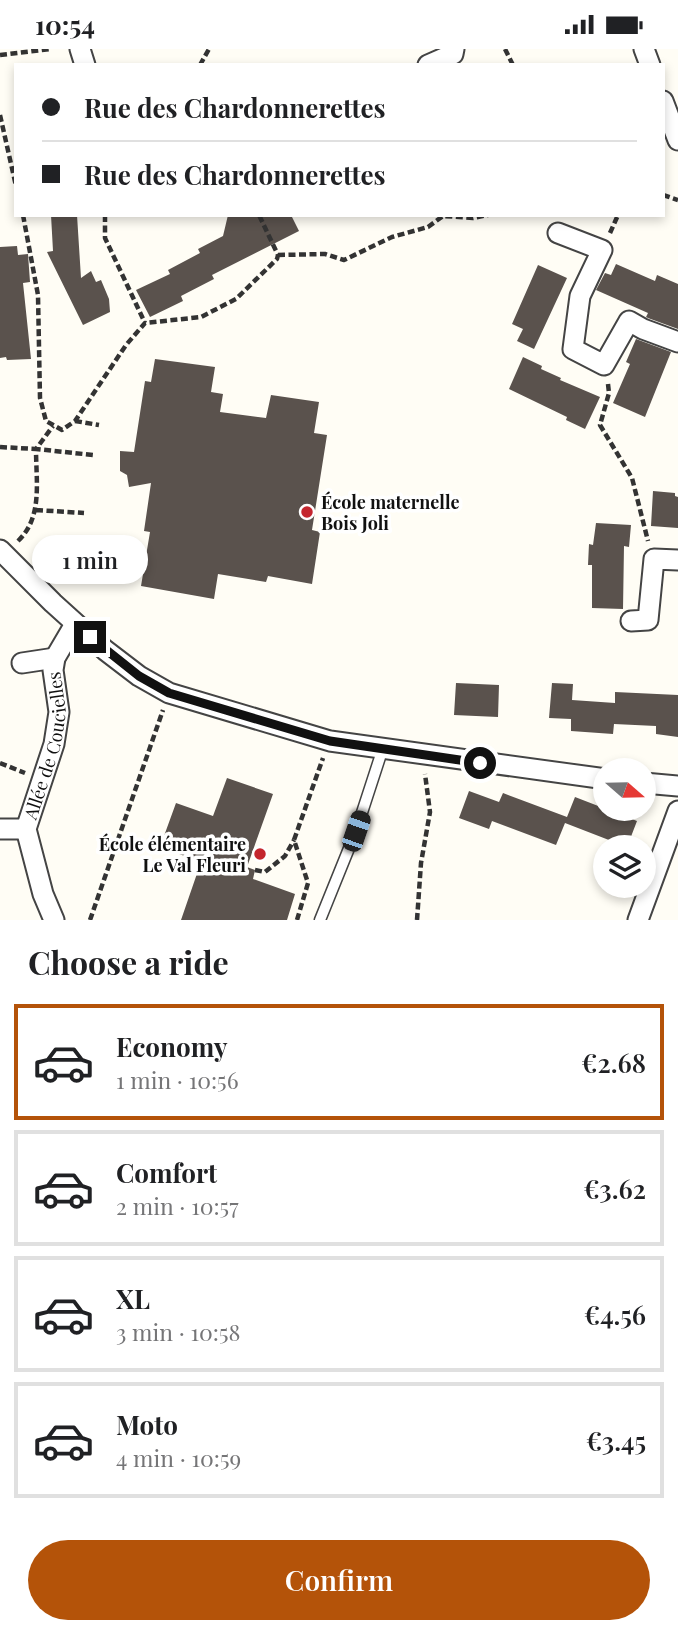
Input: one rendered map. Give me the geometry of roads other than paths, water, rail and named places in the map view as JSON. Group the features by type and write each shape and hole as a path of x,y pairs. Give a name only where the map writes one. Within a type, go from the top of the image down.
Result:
{"street":[{"path":"433,63 453,54 454,49"},
{"path":"665,106 678,140"},
{"path":"558,233 602,250 580,296 573,349 604,365 629,321 678,342"},
{"path":"2,552 75,624 139,676 169,693 330,741 593,777"},
{"path":"631,621 648,620 654,559 678,560"},
{"name":"Allée de Coucielles","path":"54,920 43,894 26,829 54,744 59,712 53,670 55,658 75,624"},
{"path":"22,663 55,658"},
{"path":"656,784 678,786"},
{"path":"638,920 678,811"},
{"name":"Allée de Coucielles","path":"0,829 26,829"}],"lane":[{"path":"320,920 356,831 383,748"}],"place":[{"name":"École maternelle Bois Joli","path":"307,512"},
{"name":"École élémentaire Le Val Fleuri","path":"260,854"}]}
